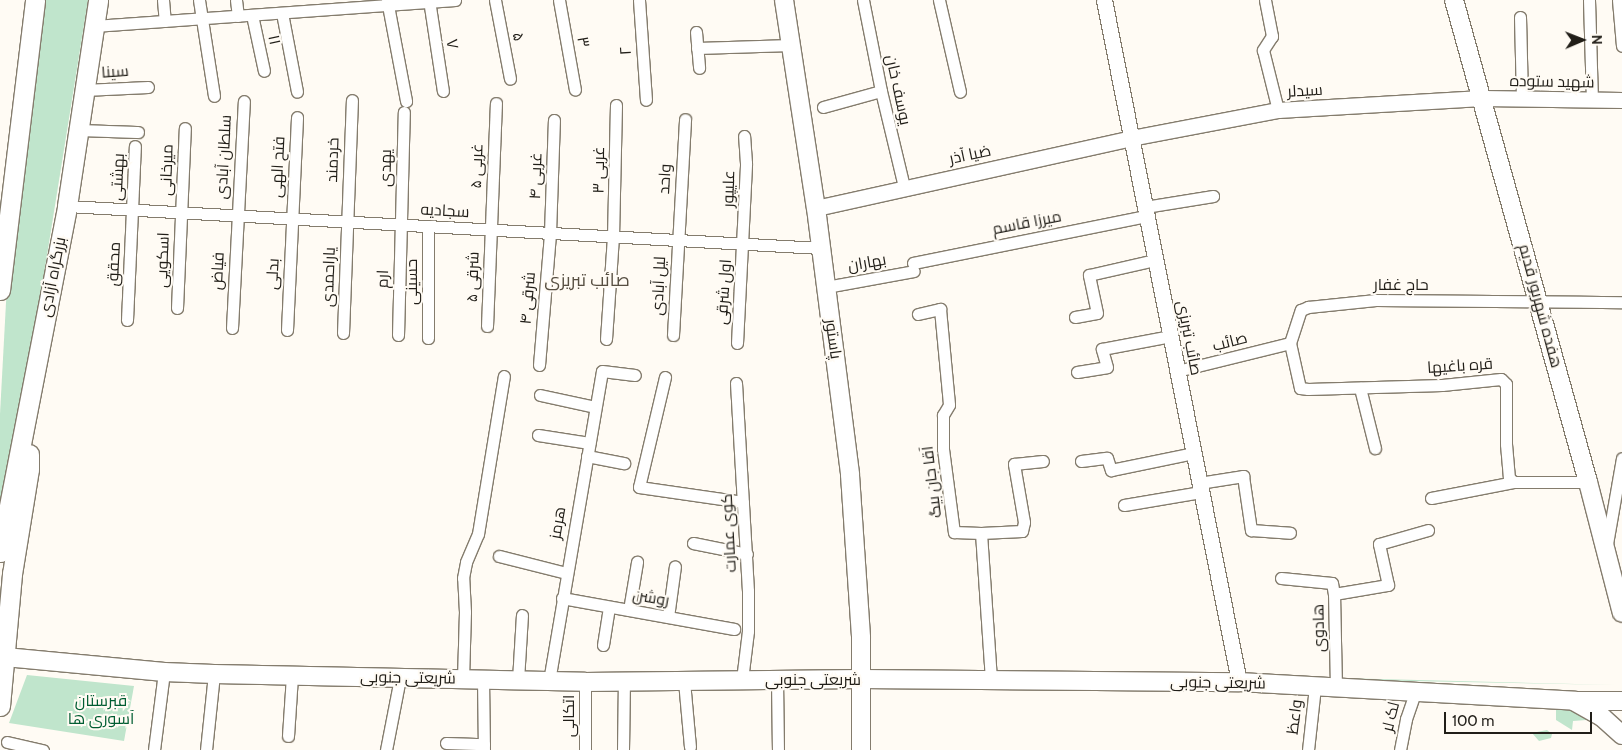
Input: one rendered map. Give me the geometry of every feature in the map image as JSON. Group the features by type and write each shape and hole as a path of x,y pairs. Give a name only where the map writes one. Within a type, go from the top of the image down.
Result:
{"highway":[{"path":"0,290 35,0"},
{"name":"بزرگراه آزادی","path":"0,552 66,206 98,0"},
{"path":"0,702 2,652 29,468 29,406"}],"main road":[{"name":"پاستور","path":"784,0 816,208 850,475 860,629 860,750"},
{"name":"صائب تبریزی","path":"1104,0 1239,682"},
{"name":"هفده شهریور قدیم","path":"1454,0 1588,482 1622,612"},
{"name":"سیدلر","path":"1131,138 1278,110 1482,98"},
{"name":"شهید ستوده","path":"1482,98 1622,100"},
{"name":"ضیا آذر","path":"816,208 1131,138"},
{"name":"شریعتی جنوبی","path":"2,652 164,672 214,674 585,682 861,679 1239,682 1575,701 1622,701"},
{"path":"1575,701 1602,717 1622,735"}],"street":[{"path":"163,0 165,21"},
{"path":"199,0 200,18 214,96"},
{"path":"236,0 238,16"},
{"path":"94,26 282,13 296,6 455,0"},
{"name":"۵","path":"495,0 510,79"},
{"name":"۳","path":"559,0 575,90"},
{"name":"۲","path":"639,0 646,100"},
{"name":"یوسف خان","path":"863,0 881,91 904,187"},
{"path":"939,0 960,92"},
{"path":"1265,0 1272,36 1263,50 1278,110"},
{"path":"1589,0 1592,100"},
{"path":"1618,0 1622,46"},
{"name":"۷","path":"429,1 443,91"},
{"name":"یهدی","path":"387,2 405,107 401,225"},
{"path":"282,13 296,92"},
{"name":"۱۱","path":"252,15 264,71"},
{"path":"1520,17 1522,99"},
{"path":"696,32 698,68"},
{"path":"697,48 791,46"},
{"name":"سینا","path":"84,90 148,86"},
{"path":"823,107 881,91"},
{"name":"خردمند","path":"347,222 352,100"},
{"name":"سلطان آبادی","path":"238,216 244,101"},
{"name":"۵ غربی","path":"491,230 496,103"},
{"name":"۳ غربی","path":"606,339 613,236 616,105"},
{"name":"فتح الهی","path":"292,219 297,117"},
{"name":"۴ غربی","path":"550,233 554,120"},
{"name":"واحد","path":"678,240 684,120"},
{"name":"میرخانی","path":"181,213 185,128"},
{"path":"78,130 138,132"},
{"name":"علیپور","path":"743,244 746,163 744,136"},
{"name":"بهشتی","path":"132,210 136,146"},
{"name":"میرزا قاسم","path":"913,267 1213,196"},
{"name":"سجادیه","path":"66,206 821,248"},
{"name":"محقق","path":"127,320 132,210"},
{"name":"اسکویی","path":"177,308 181,213"},
{"name":"فیاض","path":"232,328 238,216"},
{"name":"بدلی","path":"287,330 292,219"},
{"name":"یاراحمدی","path":"343,333 347,222"},
{"name":"ارم","path":"398,335 401,225"},
{"name":"حسینی","path":"428,226 428,338"},
{"name":"۵ شرقی","path":"487,326 491,230"},
{"name":"۴ شرقی","path":"539,365 550,233"},
{"name":"لیل آبادی","path":"673,335 678,240"},
{"name":"اول شرقی","path":"737,343 743,244"},
{"path":"1075,317 1097,313 1089,275 1156,260"},
{"name":"بهاران","path":"826,287 913,267"},
{"name":"حاج غفار","path":"1290,343 1301,310 1308,307 1376,300 1622,302"},
{"name":"آقا جان بیگ","path":"918,314 940,309 949,405 942,415 943,449 954,532 981,533"},
{"path":"1077,372 1107,367 1102,349 1170,336"},
{"name":"صائب","path":"1178,371 1290,343"},
{"name":"قره باغیها","path":"1290,343 1300,388 1442,385 1501,379 1506,384 1508,478 1514,482"},
{"name":"هرمز","path":"549,681 602,371 635,375"},
{"path":"463,679 466,612 463,578 466,562 478,534 504,376"},
{"path":"665,377 639,487 743,502"},
{"name":"کوی عمارت","path":"736,383 747,554 748,631 742,680"},
{"path":"1360,388 1374,448"},
{"path":"540,395 596,407"},
{"path":"538,435 589,443"},
{"path":"1080,461 1107,458 1110,470 1194,453"},
{"path":"587,456 624,463"},
{"path":"1606,548 1622,458"},
{"path":"991,680 981,533 1022,531 1024,522 1014,464 1043,461"},
{"path":"1124,505 1243,476 1251,530 1290,532"},
{"path":"1431,498 1514,482 1588,482"},
{"name":"هادوی","path":"1336,688 1334,594 1388,585 1379,544 1428,530"},
{"path":"693,543 747,554"},
{"path":"499,556 566,573"},
{"path":"629,610 638,562"},
{"path":"668,617 674,566"},
{"path":"1281,578 1332,583 1334,594"},
{"name":"روشن","path":"562,598 734,629"},
{"path":"602,645 609,607"},
{"path":"518,680 522,615"},
{"path":"154,750 164,672"},
{"path":"206,750 214,674"},
{"path":"288,736 292,676"},
{"path":"386,750 400,678"},
{"path":"446,743 484,747 483,680"},
{"path":"776,680 778,750"},
{"path":"623,750 624,681"},
{"path":"684,681 690,747"},
{"name":"اتکالی","path":"585,682 585,750"},
{"name":"واعظ","path":"1308,750 1315,687"},
{"name":"لک لر","path":"1400,750 1406,720 1415,693"},
{"path":"7,742 43,750"}],"green space":[{"path":"44,0 88,0 26,386 0,507 0,414 8,266"},
{"name":"قبرستان آسوری ها","path":"27,675 134,686 124,741 9,723"},
{"path":"1258,676 1617,685 1258,678"},
{"path":"1556,701 1600,719 1573,721 1572,730 1556,720"},
{"path":"1547,730 1552,734 1551,738 1539,741 1532,733"}],"district":[{"name":"صائب تبریزی","path":"587,280"}]}
